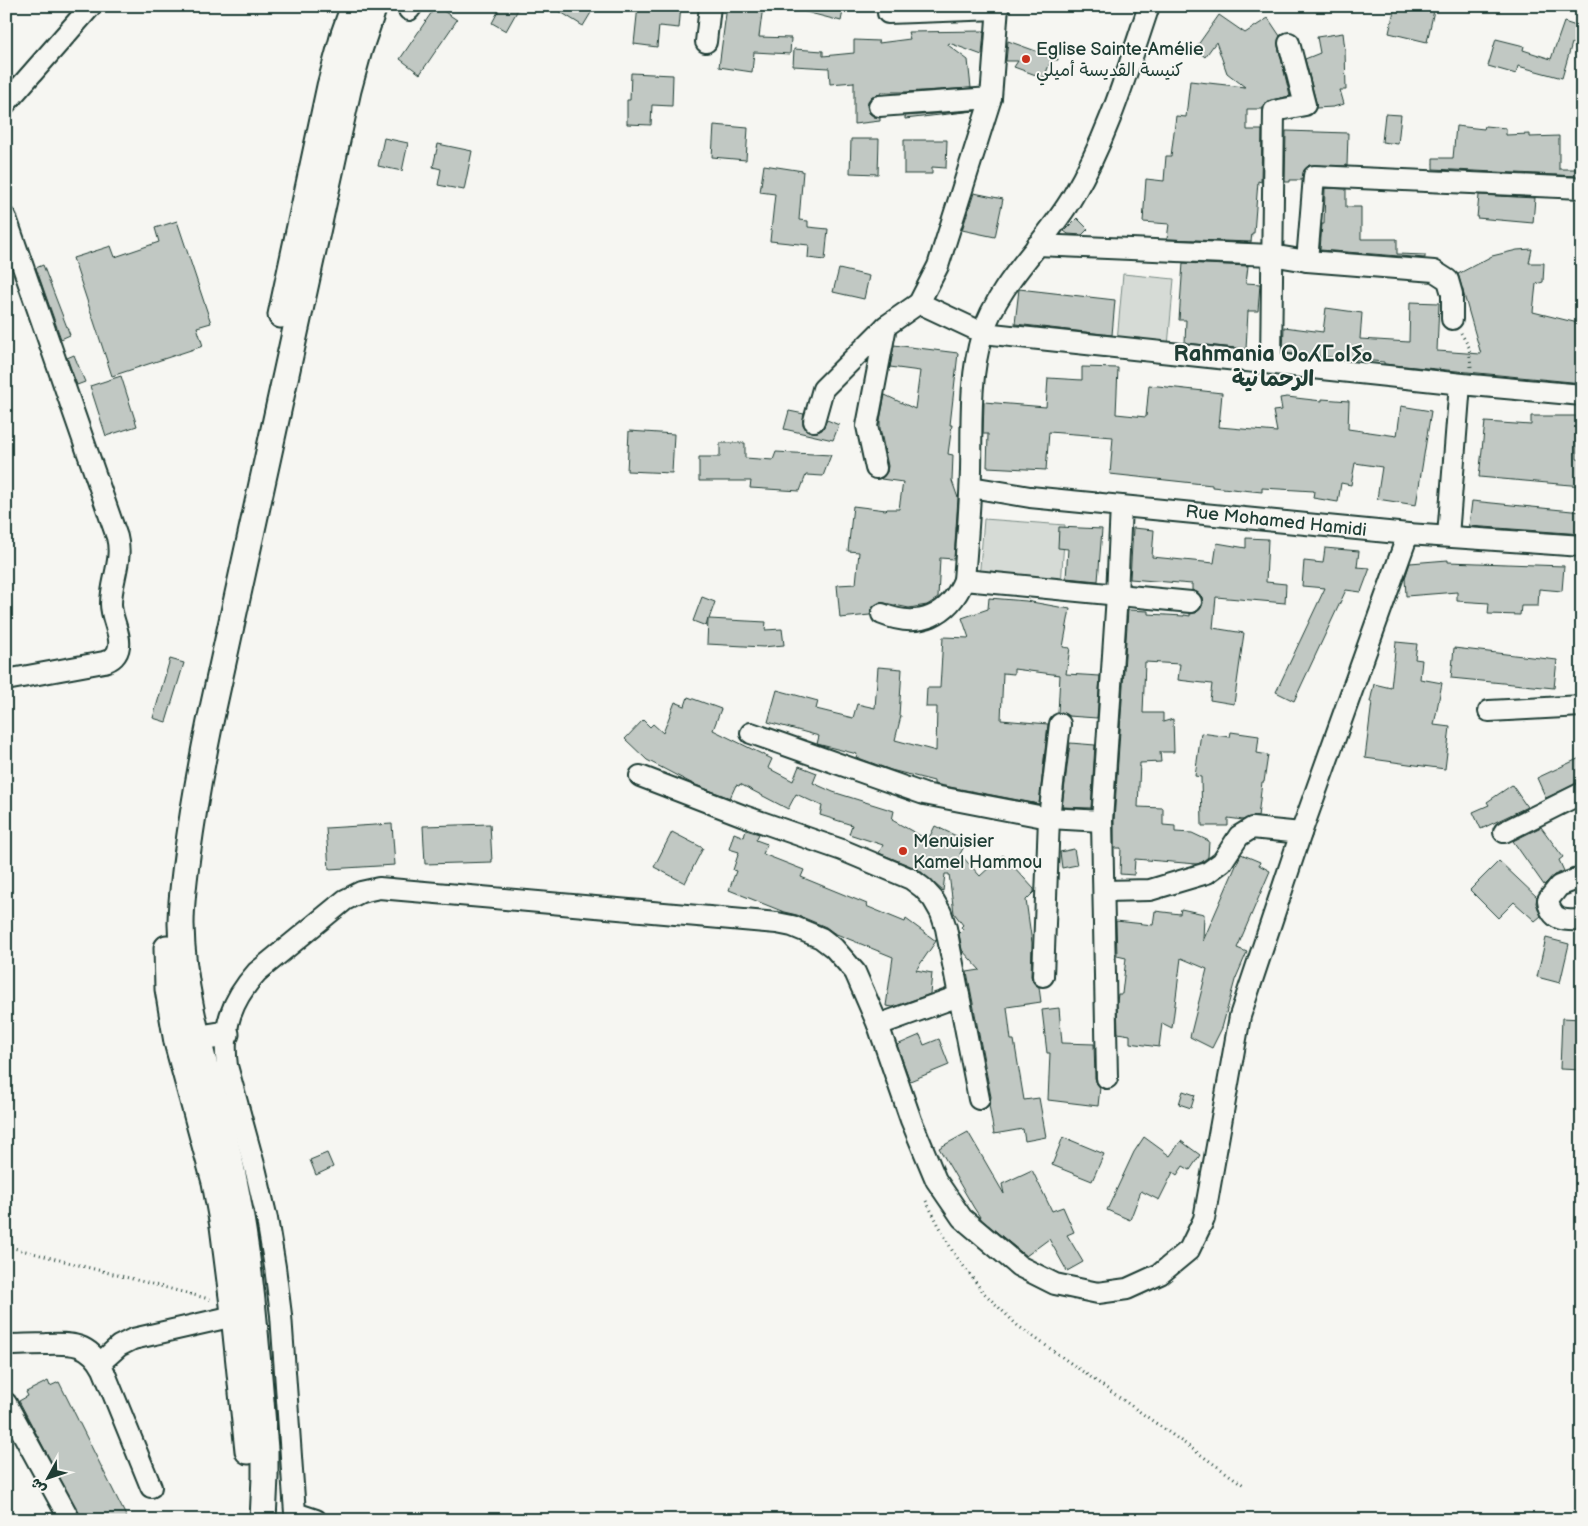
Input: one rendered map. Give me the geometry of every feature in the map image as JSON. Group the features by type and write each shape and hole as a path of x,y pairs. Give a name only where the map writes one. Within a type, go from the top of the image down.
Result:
{"main road":[{"path":"263,1520 265,1448 254,1313 247,1258 233,1176 211,1086 187,1040 168,989 167,907 169,871 180,794 195,713 330,86 344,34 354,6"},
{"path":"246,1520 248,1449 234,1310 223,1226 187,1040 181,923 182,899 193,814 210,722 348,90 374,6"},
{"path":"187,1040 226,1034"}],"street":[{"path":"6,103 92,6"},
{"path":"706,42 710,6"},
{"path":"882,614 915,621 931,616 946,608 954,600 964,580 971,488 974,374 983,333 1001,296 1072,198 1099,148 1149,6"},
{"path":"814,422 822,389 886,326 919,304 938,266 991,98 998,8 888,12"},
{"path":"1270,363 1274,111 1305,105 1290,44"},
{"path":"879,106 991,98"},
{"path":"1307,261 1314,176 1582,188"},
{"path":"6,218 117,537 119,557 111,606 119,646 116,655 104,662 6,680"},
{"path":"1037,245 1272,256 1307,261 1434,271 1448,280 1452,294 1452,319"},
{"path":"919,304 983,333 1466,385 1582,395"},
{"path":"876,468 867,426 886,326"},
{"path":"1448,536 1466,385"},
{"name":"Rue Mohamed Hamidi","path":"971,488 1030,497 1408,534 1582,546"},
{"path":"1107,1078 1102,822 1121,506"},
{"path":"316,1520 295,1513 281,1315 275,1267 267,1219 225,1050 226,1034 236,1000 258,972 345,900 361,892 379,888 777,923 792,926 821,938 845,959 862,986 878,1025 911,1120 936,1180 962,1218 1019,1266 1056,1284 1098,1292 1127,1290 1160,1274 1189,1250 1204,1219 1240,1016 1301,833 1408,534"},
{"path":"964,580 1191,602"},
{"path":"1489,711 1582,706"},
{"path":"1043,976 1049,818 1060,724"},
{"path":"751,733 924,794 1049,818 1102,822"},
{"path":"640,776 744,816 842,850 911,879 923,888 934,899 941,913 979,1099"},
{"path":"1504,832 1582,793"},
{"path":"1104,891 1150,890 1207,873 1222,862 1239,836 1247,830 1258,828 1301,833"},
{"path":"1582,877 1559,886 1548,900 1549,908 1558,918 1582,920"},
{"path":"878,1025 959,996"},
{"path":"100,1362 119,1346 133,1339 234,1310"},
{"path":"6,1345 74,1344 89,1351 100,1362 150,1487"},
{"path":"6,1404 70,1520"}],"path":[{"path":"1452,319 1469,347 1466,385"},
{"path":"926,1200 953,1252 983,1292 1018,1326 1245,1486"},
{"path":"6,1246 234,1310"}],"shaded area":[{"path":"1123,274 1174,279 1168,346 1117,341"},
{"path":"984,519 1065,525 1061,586 979,580"}],"building":[{"path":"436,6 457,20 420,74 400,59"},
{"path":"501,6 520,6 506,31 492,23"},
{"path":"551,6 595,6 583,26"},
{"path":"638,6 681,6 679,28 659,26 657,47 634,44"},
{"path":"727,6 763,6 759,37 791,38 790,54 754,52 752,72 719,67"},
{"path":"803,6 844,6 841,21 802,11"},
{"path":"1395,6 1435,6 1427,42 1389,33"},
{"path":"1219,15 1245,33 1268,18 1280,36 1278,46 1290,96 1267,101 1263,109 1247,109 1247,130 1262,130 1261,182 1258,181 1254,233 1252,233 1251,242 1167,239 1169,224 1143,222 1146,179 1164,181 1166,156 1171,156 1176,116 1186,117 1190,81 1245,87 1227,73 1216,42 1205,57 1195,49"},
{"path":"1564,22 1582,28 1582,47 1572,43 1562,78 1518,66 1516,74 1488,66 1496,39 1524,46 1523,50 1551,59"},
{"path":"984,31 982,55 949,43 948,45 968,60 971,88 881,92 881,94 872,96 867,106 869,113 874,117 880,118 880,121 854,124 854,82 830,84 829,68 793,66 794,49 823,51 823,56 854,53 854,40 879,41 879,43 910,39 908,32"},
{"path":"1343,33 1346,90 1340,90 1344,104 1316,108 1305,59 1320,53 1317,37"},
{"name":"Eglise Sainte-Amélie كنيسة القديسة أميلي","path":"1008,41 1058,60 1051,60 1044,78 1014,67 1018,61 1006,61"},
{"path":"631,73 673,75 672,106 652,105 651,125 627,124 627,100 630,100"},
{"path":"974,111 905,119 905,116"},
{"path":"1385,114 1401,115 1398,144 1382,142"},
{"path":"714,125 748,128 746,160 712,157"},
{"path":"1456,126 1484,129 1485,126 1506,128 1506,135 1530,134 1530,137 1559,136 1559,169 1578,169 1578,176 1433,169 1433,158 1453,158"},
{"path":"1286,131 1348,133 1347,166 1309,165 1304,170 1302,180 1285,182"},
{"path":"384,138 408,143 402,171 378,166"},
{"path":"851,139 879,139 878,174 850,173"},
{"path":"904,140 947,140 946,168 932,167 932,174 904,174"},
{"path":"438,144 472,151 464,190 438,185 441,169 433,167"},
{"path":"764,165 803,171 799,220 808,221 808,227 828,229 825,260 808,258 809,245 770,241 775,194 760,192"},
{"path":"1325,188 1346,189 1346,207 1361,207 1361,239 1397,239 1397,254 1425,255 1425,258 1320,250 1322,224 1324,224"},
{"path":"974,193 1003,199 995,237 962,230"},
{"path":"1479,195 1535,198 1533,223 1477,218"},
{"path":"1077,218 1088,229 1082,235 1068,234 1064,231"},
{"path":"177,221 211,323 197,327 203,346 112,376 73,258 111,246 115,257 159,242 155,228"},
{"path":"1532,249 1529,263 1544,263 1543,282 1536,284 1533,312 1582,324 1582,383 1283,353 1284,327 1323,332 1326,308 1362,313 1360,339 1409,342 1410,302 1439,303 1437,351 1481,354 1458,274 1492,256 1517,250"},
{"path":"1183,263 1248,266 1246,283 1260,284 1258,311 1248,311 1246,349 1185,343 1186,320 1179,320"},
{"path":"43,265 70,335 61,339 36,268"},
{"path":"839,269 869,276 864,299 833,292"},
{"path":"1019,289 1115,300 1112,335 1015,324"},
{"path":"894,345 958,353 948,454 953,455 952,481 958,498 954,559 940,558 938,598 927,605 909,608 880,602 874,606 870,615 840,618 837,585 856,584 859,552 848,551 853,506 886,510 899,509 903,482 881,479 887,472 888,466 880,420 885,395 915,409 920,371 890,367"},
{"path":"74,355 85,382 77,385 67,358"},
{"path":"1082,367 1118,368 1116,414 1146,417 1149,385 1222,393 1219,427 1277,432 1273,411 1282,410 1280,398 1287,397 1322,401 1322,399 1349,401 1348,429 1397,436 1401,406 1431,411 1416,505 1377,499 1382,467 1355,463 1351,485 1341,483 1338,502 1313,498 1314,491 1262,488 1262,492 1110,474 1113,437 1049,432 1046,470 987,467 988,434 983,434 984,402 1046,407 1048,378 1082,380"},
{"path":"121,376 137,426 106,436 90,386"},
{"path":"789,411 804,414 803,424 806,430 811,432 822,430 827,420 839,425 833,440 784,429"},
{"path":"1531,416 1577,416 1577,459 1582,460 1582,486 1479,477 1485,422 1531,425"},
{"path":"629,431 674,434 672,473 627,471"},
{"path":"720,443 745,443 745,458 773,460 776,452 831,455 823,476 806,475 800,491 750,488 751,481 699,481 699,457 720,457"},
{"path":"1472,501 1582,512 1582,534 1469,526"},
{"path":"1059,527 1102,529 1098,581 1066,578 1068,549 1058,548"},
{"path":"1133,528 1154,530 1152,557 1214,563 1217,543 1246,548 1246,538 1268,539 1266,582 1286,584 1285,603 1216,597 1213,628 1244,633 1234,704 1210,700 1212,684 1178,680 1180,664 1145,662 1143,713 1163,713 1163,722 1173,719 1174,752 1160,752 1161,762 1140,763 1138,807 1163,808 1163,825 1175,826 1175,832 1192,833 1209,841 1208,857 1202,862 1197,864 1135,859 1134,875 1120,874 1121,848 1114,848 1114,821 1128,610 1148,611 1148,614 1190,616 1190,614 1196,613 1201,608 1203,603 1202,597 1192,590 1192,584 1130,579"},
{"path":"1325,548 1359,551 1357,567 1370,568 1361,592 1346,590 1294,701 1276,692 1325,588 1302,586 1304,561 1323,563"},
{"path":"1448,560 1448,562 1564,566 1562,591 1539,589 1538,606 1521,606 1520,615 1488,614 1489,603 1457,601 1457,592 1406,596 1405,578 1410,563"},
{"path":"702,597 715,602 709,619 766,622 765,630 782,629 784,645 763,647 707,644 708,619 706,626 693,621"},
{"path":"989,598 1026,601 1070,609 1063,647 1070,648 1066,674 1100,676 1097,718 1068,716 1062,712 1058,713 1060,675 1014,669 1014,674 1003,673 1001,720 1048,724 1039,804 934,784 934,781 891,770 856,757 857,754 817,744 819,736 768,722 777,690 818,701 816,709 853,718 857,704 875,708 878,667 902,669 899,716 901,716 895,740 936,751 937,707 926,707 927,688 940,688 943,637 969,638 962,618 988,609"},
{"path":"1396,642 1417,644 1415,659 1422,660 1420,679 1442,683 1434,725 1450,727 1445,769 1365,758 1372,702 1370,702 1374,684 1391,688"},
{"path":"1454,648 1557,660 1554,688 1451,678"},
{"path":"170,659 184,663 166,722 153,718"},
{"path":"688,697 721,709 713,730 772,759 768,768 793,781 799,766 817,773 813,783 833,792 894,811 892,820 928,840 935,826 967,841 960,854 980,876 1003,855 1034,889 1034,892 1026,900 1032,943 1031,976 1033,982 1039,987 1041,1002 1007,1007 1011,1040 1014,1040 1024,1100 1039,1098 1046,1137 1025,1141 1023,1129 994,1134 989,1105 991,1097 967,972 980,970 962,950 959,934 963,930 961,927 963,925 954,913 949,874 945,874 943,891 918,869 879,853 883,845 849,834 852,825 820,815 822,806 796,794 788,809 740,784 739,786 736,785 730,798 693,784 647,760 625,739 643,720 650,727 653,724 663,733 675,702 685,706"},
{"path":"1231,732 1259,736 1257,753 1268,755 1264,782 1262,782 1258,817 1253,816 1243,820 1228,818 1228,826 1202,826 1201,777 1195,776 1201,733 1230,737"},
{"path":"1070,743 1095,745 1091,808 1062,807"},
{"path":"1582,757 1582,781 1546,798 1537,778"},
{"path":"1512,785 1527,807 1481,829 1473,812 1489,805 1487,802"},
{"path":"392,824 395,865 329,869 326,828"},
{"path":"490,824 492,862 425,864 423,826"},
{"path":"1541,827 1563,857 1559,860 1564,871 1554,875 1544,885 1513,841"},
{"path":"746,830 759,834 756,840 767,844 763,854 804,870 801,877 905,922 906,919 936,941 916,970 932,973 930,994 893,1007 886,1006 893,957 834,933 826,927 797,915 784,912 729,890 736,871 733,870 739,852 729,849 734,833 744,837"},
{"path":"672,832 703,848 685,883 654,867"},
{"path":"1074,849 1077,865 1062,868 1060,852"},
{"path":"1241,854 1260,862 1259,865 1270,871 1237,948 1247,952 1235,980 1222,1028 1212,1048 1190,1037 1207,969 1181,958 1172,1028 1162,1023 1159,1047 1130,1043 1130,1035 1118,1033 1117,1002 1118,994 1122,994 1126,958 1117,956 1116,921 1153,925 1155,911 1180,914 1181,909 1204,914 1203,941"},
{"path":"1499,861 1537,897 1536,903 1541,916 1535,921 1514,902 1498,918 1470,890"},
{"path":"1546,938 1569,944 1560,983 1537,977"},
{"path":"1059,1008 1062,1043 1094,1044 1095,1078 1100,1087 1098,1106 1048,1100 1050,1053 1047,1053 1042,1010"},
{"path":"1562,1018 1582,1019 1582,1070 1560,1069"},
{"path":"920,1035 924,1045 939,1039 949,1065 910,1081 897,1045"},
{"path":"1183,1091 1195,1095 1191,1108 1179,1104"},
{"path":"968,1132 1004,1194 1002,1184 1032,1170 1052,1211 1063,1207 1074,1232 1067,1235 1083,1262 1067,1271 1049,1239 1026,1256 982,1220 939,1148"},
{"path":"1063,1137 1104,1154 1092,1181 1052,1165"},
{"path":"1144,1137 1170,1156 1181,1141 1200,1155 1190,1170 1183,1166 1177,1175 1173,1172 1159,1200 1141,1191 1130,1220 1107,1210 1134,1152"},
{"path":"327,1153 333,1167 316,1175 310,1160"},
{"path":"48,1381 50,1386 59,1382 128,1520 90,1520 88,1515 81,1518 19,1401 28,1396 26,1392"}],"place":[{"name":"Eglise Sainte-Amélie كنيسة القديسة أميلي","path":"1026,59"},
{"name":"Menuisier Kamel Hammou","path":"903,851"}],"district":[{"name":"Rahmania ⵔⴰⵃⵎⴰⵏⵢⴰ الرحمانية","path":"1273,366"}]}
